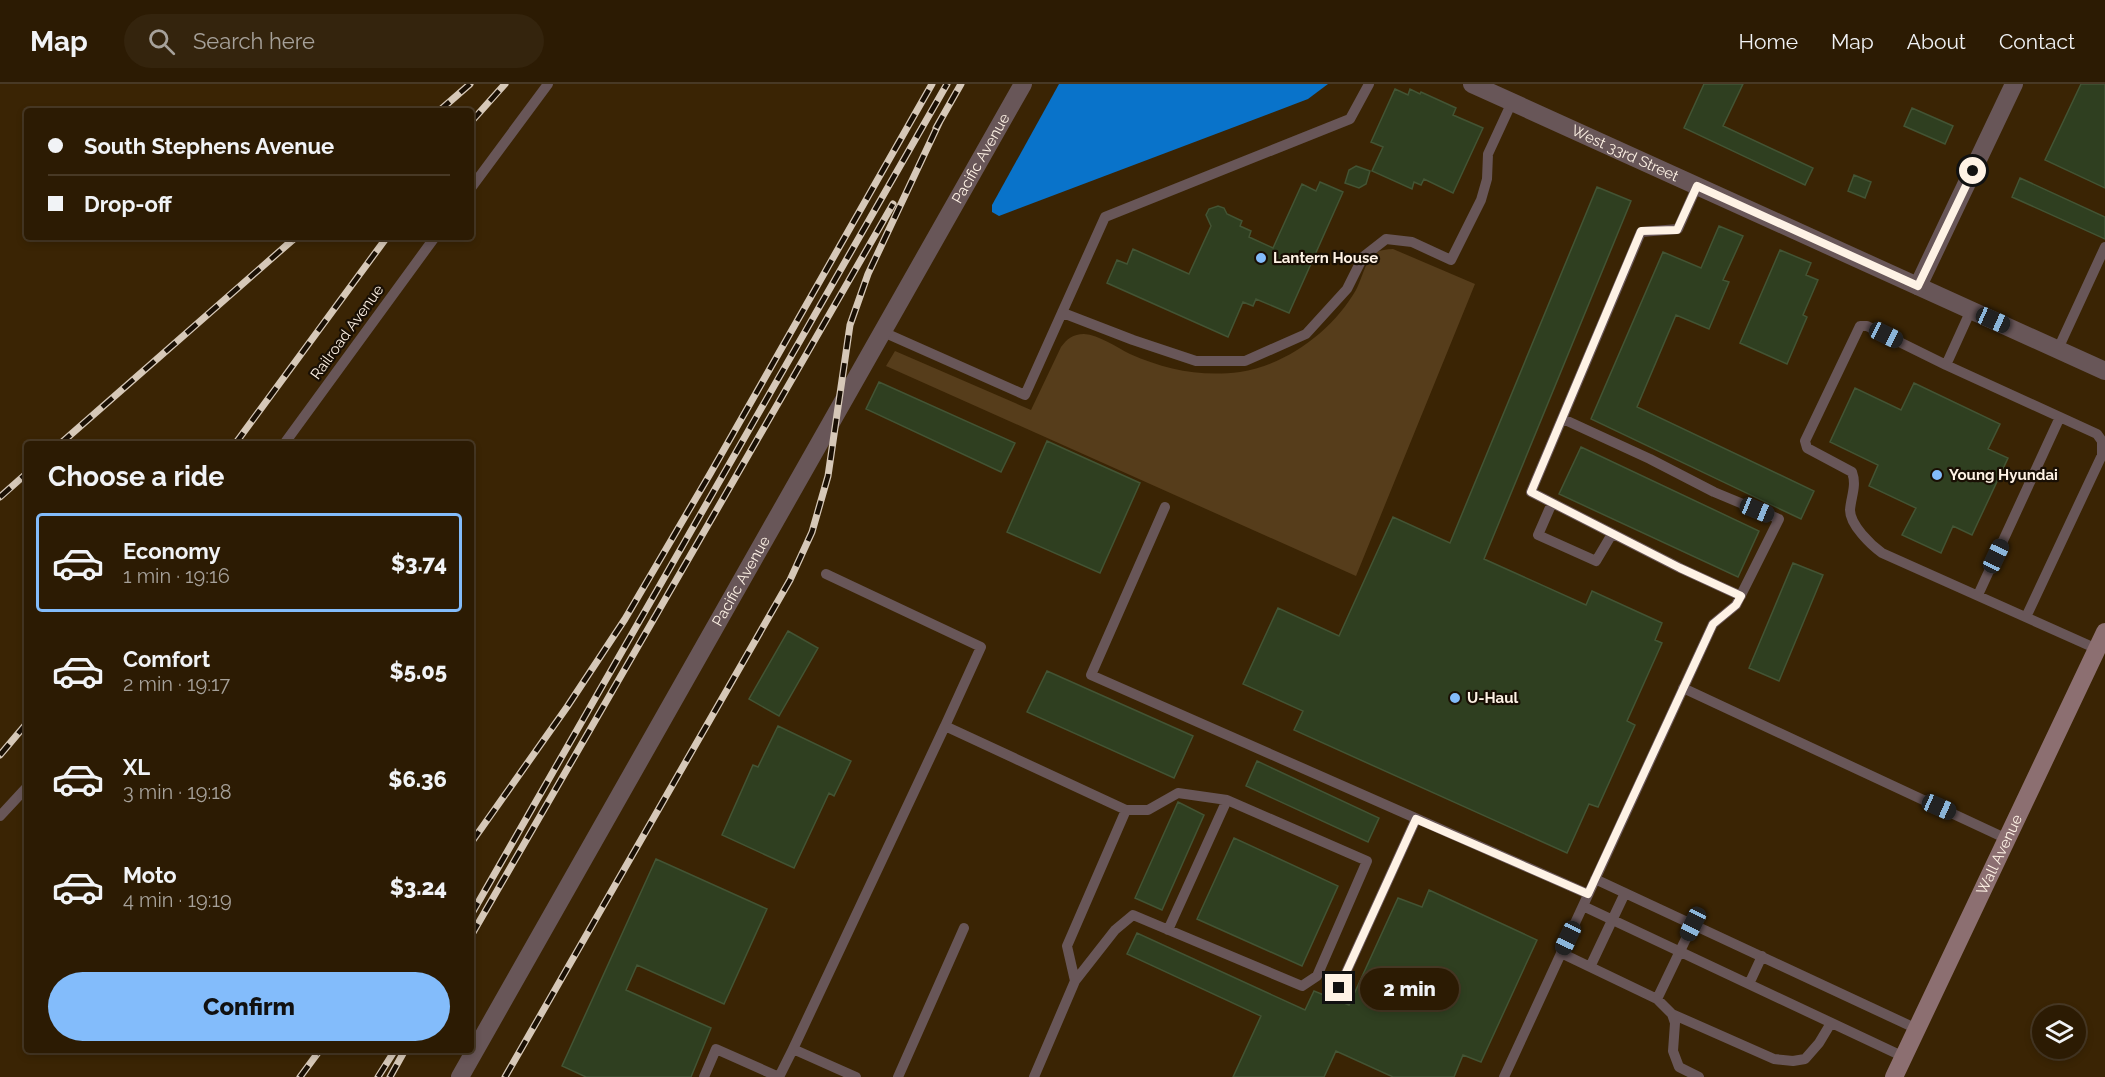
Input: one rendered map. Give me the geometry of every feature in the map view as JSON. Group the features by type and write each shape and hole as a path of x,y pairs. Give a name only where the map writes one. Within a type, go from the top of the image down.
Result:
{"main road":[{"name":"Wall Avenue","path":"1894,1077 2101,640"}],"street":[{"name":"Pacific Avenue","path":"474,1052 1023,84"},
{"name":"West 33rd Street","path":"1472,84 1494,89 1512,102 2105,371"},
{"path":"1918,286 2014,84"},
{"name":"Pacific Avenue","path":"460,1077 474,1053"}],"lane":[{"path":"474,184 548,84"},
{"path":"883,332 1025,395 1105,217 1350,119 1369,84"},
{"path":"1063,313 1132,340 1196,361 1245,361 1306,334 1347,289 1363,257 1386,239 1412,242 1451,260 1481,200 1487,179 1488,154 1512,102"},
{"path":"1697,186 1677,230 1641,231 1531,492 1680,568 1741,596"},
{"name":"Railroad Avenue","path":"286,441 433,240"},
{"path":"2058,349 2105,247"},
{"path":"1946,365 1971,310"},
{"path":"2026,617 2102,455 2102,441 2097,434 1866,326 1860,326 1805,441 1807,448 1852,472 1855,482 1850,513 1869,543 1882,553 2026,617 2101,640"},
{"path":"1978,595 2060,417"},
{"path":"1504,1077 1713,624 1736,605 1779,519 1714,492 1650,459 1563,419"},
{"path":"1552,503 1538,535 1596,561 1612,534"},
{"path":"1165,507 1091,675 1588,894"},
{"path":"704,1077 717,1049 779,1077 981,647 826,574"},
{"path":"1683,688 2007,839"},
{"path":"945,726 1126,810 1148,810 1178,793 1227,800 1367,861 1317,976 1302,986 1133,915 1115,930 1075,981 1034,1077"},
{"path":"0,816 24,790"},
{"path":"1168,930 1227,800"},
{"path":"1075,981 1067,946 1126,810"},
{"path":"1339,988 1416,819"},
{"path":"1595,879 1917,1029"},
{"path":"1590,968 1625,893"},
{"path":"1583,906 1904,1057"},
{"path":"1657,999 1693,924"},
{"path":"898,1077 964,928"},
{"path":"1561,953 1657,999 1672,1014 1774,1059 1793,1061 1805,1059 1819,1043 1831,1023"},
{"path":"1749,984 1762,956"},
{"path":"1672,1014 1675,1023 1672,1051 1679,1067 1699,1077"},
{"path":"793,1049 856,1077"}],"shaded area":[{"path":"1393,249 1475,284 1356,576 886,366 895,351 1031,410 1061,347 1080,334 1096,337 1143,360 1184,371 1211,374 1258,368 1291,354 1322,332 1335,319 1356,290 1372,256 1379,251"}],"water":[{"path":"1059,84 1328,84 1308,99 999,216 992,212 992,205"}],"building":[{"path":"1704,84 1743,84 1723,126 1813,168 1805,185 1684,128"},
{"path":"2081,84 2105,84 2105,188 2045,160"},
{"path":"1395,89 1408,95 1410,89 1420,94 1421,92 1456,108 1453,115 1483,128 1453,193 1424,179 1421,185 1414,182 1412,189 1372,171 1383,147 1371,142"},
{"path":"1912,108 1953,126 1945,144 1904,126"},
{"path":"1356,166 1370,171 1366,184 1359,188 1345,183 1349,170"},
{"path":"1854,175 1871,182 1865,198 1848,191"},
{"path":"2020,178 2105,217 2105,239 2012,197"},
{"name":"Lantern House","path":"1320,182 1343,192 1289,313 1256,299 1253,306 1243,302 1228,337 1107,283 1117,260 1127,264 1133,249 1189,274 1211,226 1206,215 1209,209 1218,206 1224,208 1227,214 1242,221 1240,226 1251,231 1249,237 1273,248 1302,184 1316,191"},
{"name":"U-Haul","path":"1597,187 1631,201 1484,559 1586,605 1592,591 1662,623 1655,640 1662,643 1627,721 1635,725 1598,807 1589,804 1567,853 1294,730 1303,711 1243,684 1278,608 1339,636 1393,517 1450,543"},
{"path":"1719,226 1743,236 1723,280 1729,282 1709,329 1676,315 1637,407 1814,491 1801,519 1591,419 1663,252 1701,268"},
{"path":"1780,250 1811,263 1806,275 1818,280 1803,315 1807,317 1787,364 1740,343"},
{"path":"879,382 1015,443 1001,472 866,409"},
{"name":"Young Hyundai","path":"1914,383 2000,424 1988,449 2008,458 1972,535 1953,526 1941,553 1902,535 1916,508 1869,486 1878,465 1830,442 1855,388 1901,410"},
{"path":"1047,441 1140,483 1100,573 1007,532"},
{"path":"1581,447 1759,531 1738,577 1559,494"},
{"path":"1793,563 1823,575 1779,681 1749,668"},
{"path":"788,631 818,648 779,716 749,699"},
{"path":"1047,671 1193,736 1174,778 1027,712"},
{"path":"778,726 851,761 834,796 829,793 794,868 722,835 753,765 758,767"},
{"path":"1257,761 1379,818 1368,842 1246,786"},
{"path":"1178,802 1204,815 1162,910 1135,898"},
{"path":"1234,838 1338,886 1302,966 1197,919"},
{"path":"656,859 767,909 724,1004 637,965 626,990 711,1028 691,1077 586,1077 562,1066"},
{"path":"1429,890 1537,940 1481,1062 1463,1055 1454,1077 1393,1077 1336,1051 1324,1077 1233,1077 1261,1016 1127,954 1137,933 1305,1010 1314,991 1349,1005 1398,898 1422,907"}],"railway":[{"path":"442,108 470,84"},
{"path":"474,119 505,84"},
{"path":"474,839 567,707 625,619 932,84"},
{"path":"474,910 947,84"},
{"path":"936,128 961,84"},
{"path":"505,1077 790,580 812,532 828,476 850,325 868,274 940,121"},
{"path":"474,931 893,204"},
{"path":"63,441 293,240"},
{"path":"237,441 385,240"},
{"path":"0,497 24,476"},
{"path":"0,755 24,727"},
{"path":"300,1077 318,1053"},
{"path":"378,1077 393,1053"},
{"path":"390,1077 403,1053"}],"place":[{"name":"Lantern House","path":"1261,258"},
{"name":"Young Hyundai","path":"1937,475"},
{"name":"U-Haul","path":"1455,698"}],"route":[{"path":"1339,988 1416,819 1588,894 1713,624 1736,605 1741,596 1680,568 1531,492 1641,231 1677,230 1697,186 1918,286 1973,171"}]}
